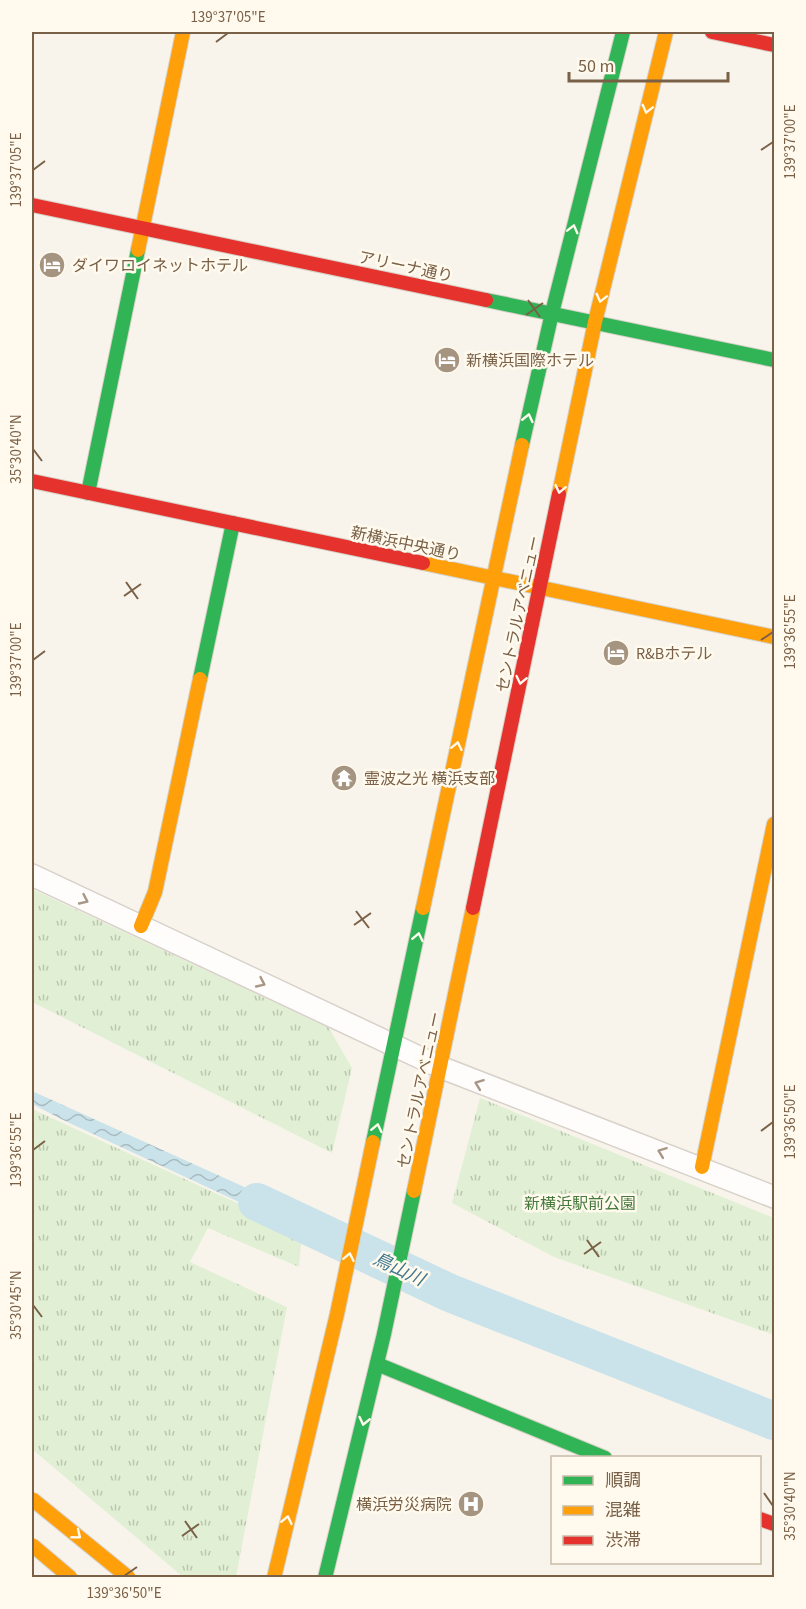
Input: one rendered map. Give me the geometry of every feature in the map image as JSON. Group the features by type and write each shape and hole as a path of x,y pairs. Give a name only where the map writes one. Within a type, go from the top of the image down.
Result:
{"street":[{"path":"88,493 183,32"},
{"name":"セントラルアベニュー","path":"274,1578 337,1314 491,578 552,313 623,32"},
{"name":"セントラルアベニュー","path":"326,1578 412,1205 595,321 666,32"},
{"path":"712,32 774,45"},
{"name":"アリーナ通り","path":"32,205 774,360"},
{"name":"新横浜中央通り","path":"32,481 774,637"},
{"path":"141,926 155,892 233,523"},
{"path":"702,1167 774,824"},
{"path":"32,874 440,1067 702,1167 774,1197"},
{"path":"377,1364 600,1456"},
{"path":"32,1499 129,1578"},
{"path":"32,1545 71,1578"}],"green space":[{"path":"32,889 329,1028 352,1068 332,1153 32,1002"},
{"name":"新横浜駅前公園","path":"480,1098 774,1218 774,1335 554,1257 452,1203"},
{"path":"32,1109 302,1233 299,1267 208,1228 190,1262 287,1307 236,1577 183,1577 32,1449"}],"water":[{"path":"32,1091 306,1215 299,1230 32,1104"}],"waterway":[{"name":"鳥山川","path":"257,1202 450,1293 774,1421"}],"traffic: fast":[{"path":"522,445 552,313 623,32"},
{"path":"88,493 138,250"},
{"path":"486,300 774,360"},
{"path":"200,679 233,523"},
{"path":"373,1142 423,908"},
{"path":"325,1578 384,1334 414,1191"},
{"path":"377,1364 600,1456"}],"traffic: slow":[{"path":"138,250 183,32"},
{"path":"559,494 595,322 666,32"},
{"path":"423,908 522,445"},
{"path":"423,563 774,637"},
{"path":"141,926 155,892 200,679"},
{"path":"702,1167 774,824"},
{"path":"414,1191 473,908"},
{"path":"274,1578 337,1314 373,1142"},
{"path":"32,1499 129,1578"},
{"path":"32,1545 71,1578"}],"traffic: jam":[{"path":"712,32 774,45"},
{"path":"32,205 486,300"},
{"path":"32,481 423,563"},
{"path":"473,908 559,494"},
{"path":"761,1519 774,1524"}],"place":[{"name":"ダイワロイネットホテル","path":"52,265"},
{"name":"新横浜国際ホテル","path":"447,360"},
{"name":"R&Bホテル","path":"616,653"},
{"name":"霊波之光 横浜支部","path":"344,778"},
{"name":"横浜労災病院","path":"471,1504"}]}
